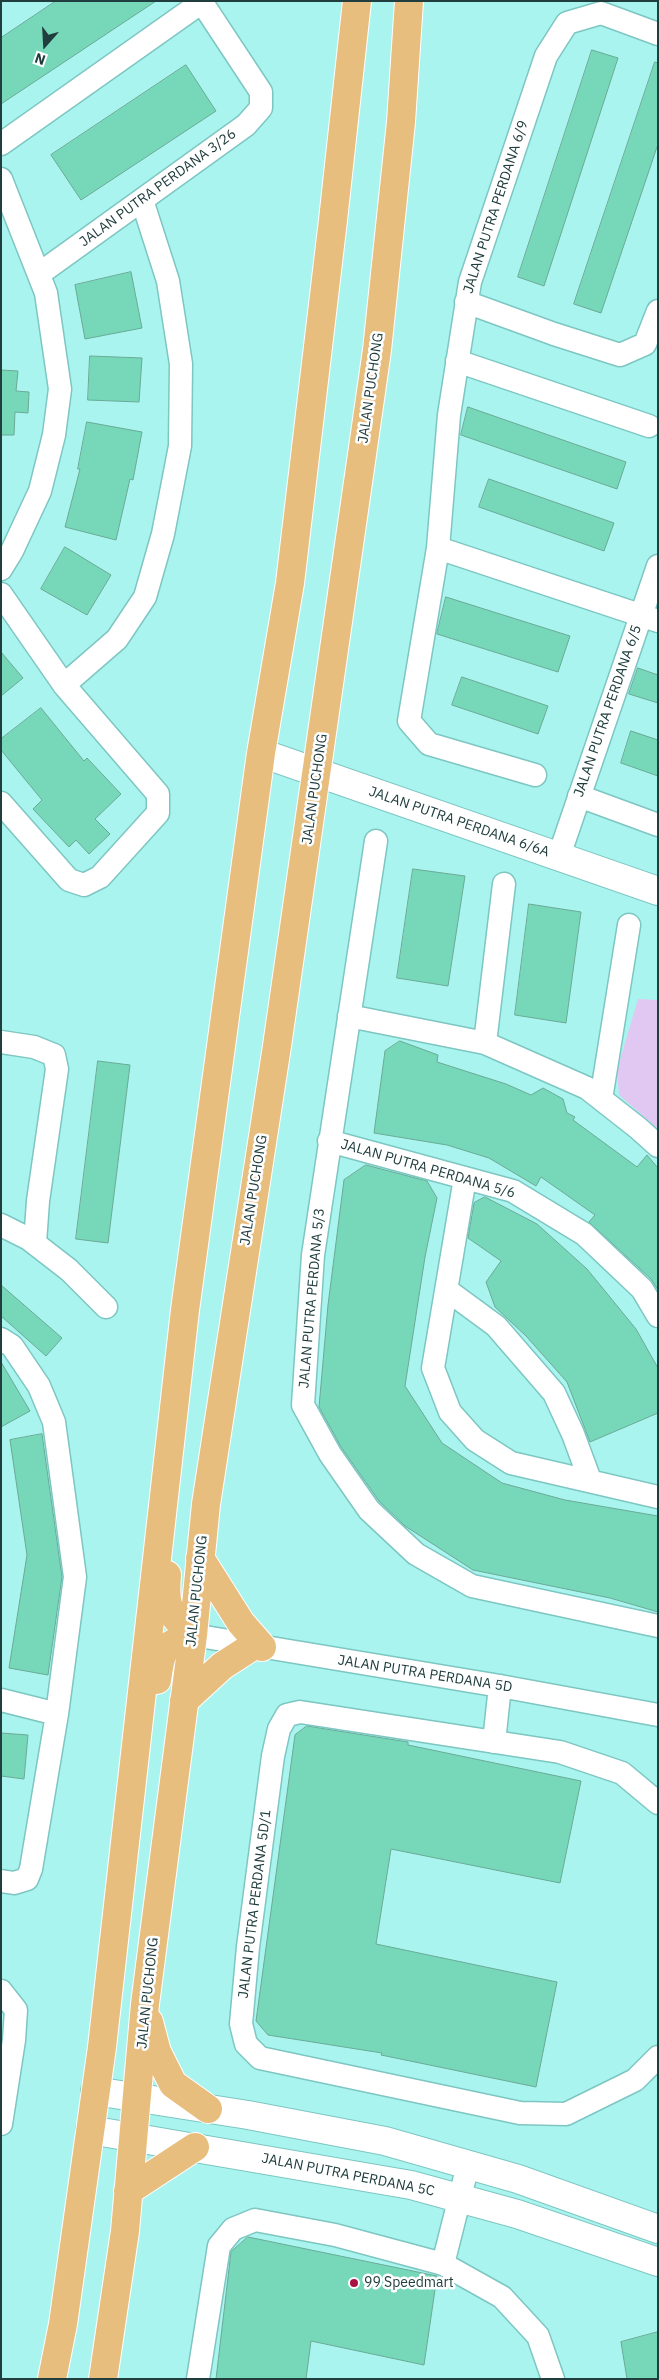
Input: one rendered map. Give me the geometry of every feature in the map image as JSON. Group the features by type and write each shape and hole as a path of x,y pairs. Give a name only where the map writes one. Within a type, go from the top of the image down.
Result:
{"main road":[{"path":"52,2379 63,2324 96,2091 185,1310 261,753 290,583 357,1"},
{"name":"JALAN PUCHONG","path":"103,2379 124,2240 135,2136 145,2004 193,1635 206,1504 277,1046 377,350 401,122 408,1"},
{"path":"135,1750 148,1731 161,1654 168,1645 193,1635 172,1615 165,1598 169,1531 163,1512"},
{"path":"184,1701 222,1666 258,1647 200,1558"},
{"path":"145,2004 156,2052 173,2084 208,2109"},
{"path":"128,2191 195,2146"}],"street":[{"name":"JALAN PUTRA PERDANA 3/26","path":"39,274 246,125 261,108 261,92 202,2"},
{"path":"1,144 202,2"},
{"name":"JALAN PUTRA PERDANA 6/9","path":"535,775 428,744 409,721 438,548 448,425 466,302 470,282 546,56 567,23 601,13 658,34"},
{"path":"1,179 46,293 60,389 54,435 40,491 12,552 1,569"},
{"path":"64,685 117,639 145,597 162,534 180,446 181,364 168,281 142,200"},
{"path":"466,302 554,334 620,355 645,344 658,311"},
{"path":"457,361 649,426"},
{"path":"438,548 649,619"},
{"name":"JALAN PUTRA PERDANA 6/5","path":"559,856 579,796 649,619 658,566"},
{"path":"1,594 64,685 158,794 158,813 100,877 84,885 69,880 1,803"},
{"name":"JALAN PUTRA PERDANA 6/6A","path":"261,753 658,891"},
{"path":"579,796 658,825"},
{"name":"JALAN PUTRA PERDANA 5/3","path":"376,841 313,1254 303,1405 330,1454 369,1510 416,1554 472,1586 658,1626"},
{"path":"485,1043 504,884"},
{"path":"601,1099 629,925"},
{"path":"349,1016 485,1043 587,1088 658,1146"},
{"path":"1,1042 34,1047 54,1055 57,1069 38,1201 34,1243"},
{"name":"JALAN PUTRA PERDANA 5/6","path":"329,1140 513,1191 584,1234 642,1289 658,1316"},
{"path":"465,1178 433,1368 450,1412 475,1440 511,1464 590,1480 658,1497"},
{"path":"1,1225 34,1243 69,1270 106,1307"},
{"path":"447,1290 496,1326 554,1393 573,1434 590,1480"},
{"path":"1,1339 12,1346 39,1386 54,1422 67,1507 74,1576 57,1714 31,1869 27,1879 14,1883 1,1881"},
{"name":"JALAN PUTRA PERDANA 5D","path":"193,1635 500,1686 658,1715"},
{"path":"494,1742 500,1686"},
{"path":"1,1700 57,1714"},
{"name":"JALAN PUTRA PERDANA 5D/1","path":"658,1803 622,1773 560,1752 300,1712 288,1715 279,1729 273,1756 248,1947 241,2024 246,2044 260,2058 520,2113 566,2114 635,2080 658,2057"},
{"path":"1,1991 16,2010 14,2040 1,2124"},
{"path":"96,2091 385,2141 518,2179 658,2229"},
{"name":"JALAN PUTRA PERDANA 5C","path":"90,2130 195,2146 412,2185 518,2214 658,2262"},
{"path":"443,2264 468,2165"},
{"path":"198,2379 218,2246 232,2229 254,2220 335,2235 443,2264 502,2297 508,2303 538,2336 553,2379"}],"shaded area":[{"path":"638,999 658,1000 658,1129 619,1095 617,1070"}],"building":[{"path":"56,1 156,1 1,104 1,38"},
{"path":"592,50 618,58 544,286 518,277"},
{"path":"655,62 658,63 658,144 601,313 574,304"},
{"path":"186,65 216,111 81,200 51,155"},
{"path":"131,272 142,328 85,339 75,285"},
{"path":"90,356 142,358 139,402 88,400"},
{"path":"1,370 18,371 16,391 29,392 28,413 15,412 14,435 1,435"},
{"path":"468,407 626,462 617,489 461,435"},
{"path":"87,422 142,432 133,480 130,479 116,540 65,527 80,469 78,469"},
{"path":"489,479 614,523 604,551 479,507"},
{"path":"65,547 111,575 87,615 41,589"},
{"path":"446,597 570,636 558,672 437,634"},
{"path":"1,652 23,678 1,696"},
{"path":"638,668 658,675 658,703 629,694"},
{"path":"462,677 548,706 538,734 452,705"},
{"path":"41,708 84,761 87,758 121,794 95,819 110,834 89,854 76,840 69,847 33,809 42,800 1,750 1,739"},
{"path":"631,731 658,740 658,776 621,763"},
{"path":"413,869 465,876 448,986 397,978"},
{"path":"529,904 581,912 566,1023 515,1015"},
{"path":"400,1041 438,1055 437,1062 506,1084 531,1095 543,1088 563,1099 567,1113 575,1117 573,1120 637,1167 647,1155 658,1168 658,1290 651,1279 589,1222 595,1215 541,1177 536,1186 489,1158 447,1145 374,1133 385,1051"},
{"path":"98,1061 130,1065 108,1243 76,1239"},
{"path":"366,1165 427,1181 437,1198 425,1257 405,1386 442,1443 502,1483 565,1500 658,1516 658,1612 610,1598 473,1570 405,1526 379,1501 341,1447 319,1407 328,1305 344,1180"},
{"path":"485,1197 537,1224 587,1269 636,1329 658,1368 658,1413 590,1442 567,1382 526,1336 495,1307 486,1282 501,1261 468,1238 474,1203"},
{"path":"1,1285 62,1338 46,1356 1,1316"},
{"path":"1,1362 30,1411 1,1427"},
{"path":"42,1434 62,1577 48,1675 9,1668 27,1555 10,1440"},
{"path":"307,1726 408,1742 408,1745 581,1781 560,1883 391,1849 376,1944 557,1982 536,2087 381,2055 382,2053 268,2035 256,2021 295,1735"},
{"path":"1,1733 28,1735 24,1779 1,1776"},
{"path":"248,2237 437,2276 424,2365 311,2341 306,2379 216,2379 231,2252"},
{"path":"658,2332 658,2379 627,2379 621,2342"}],"place":[{"name":"99 Speedmart","path":"354,2283"}]}
